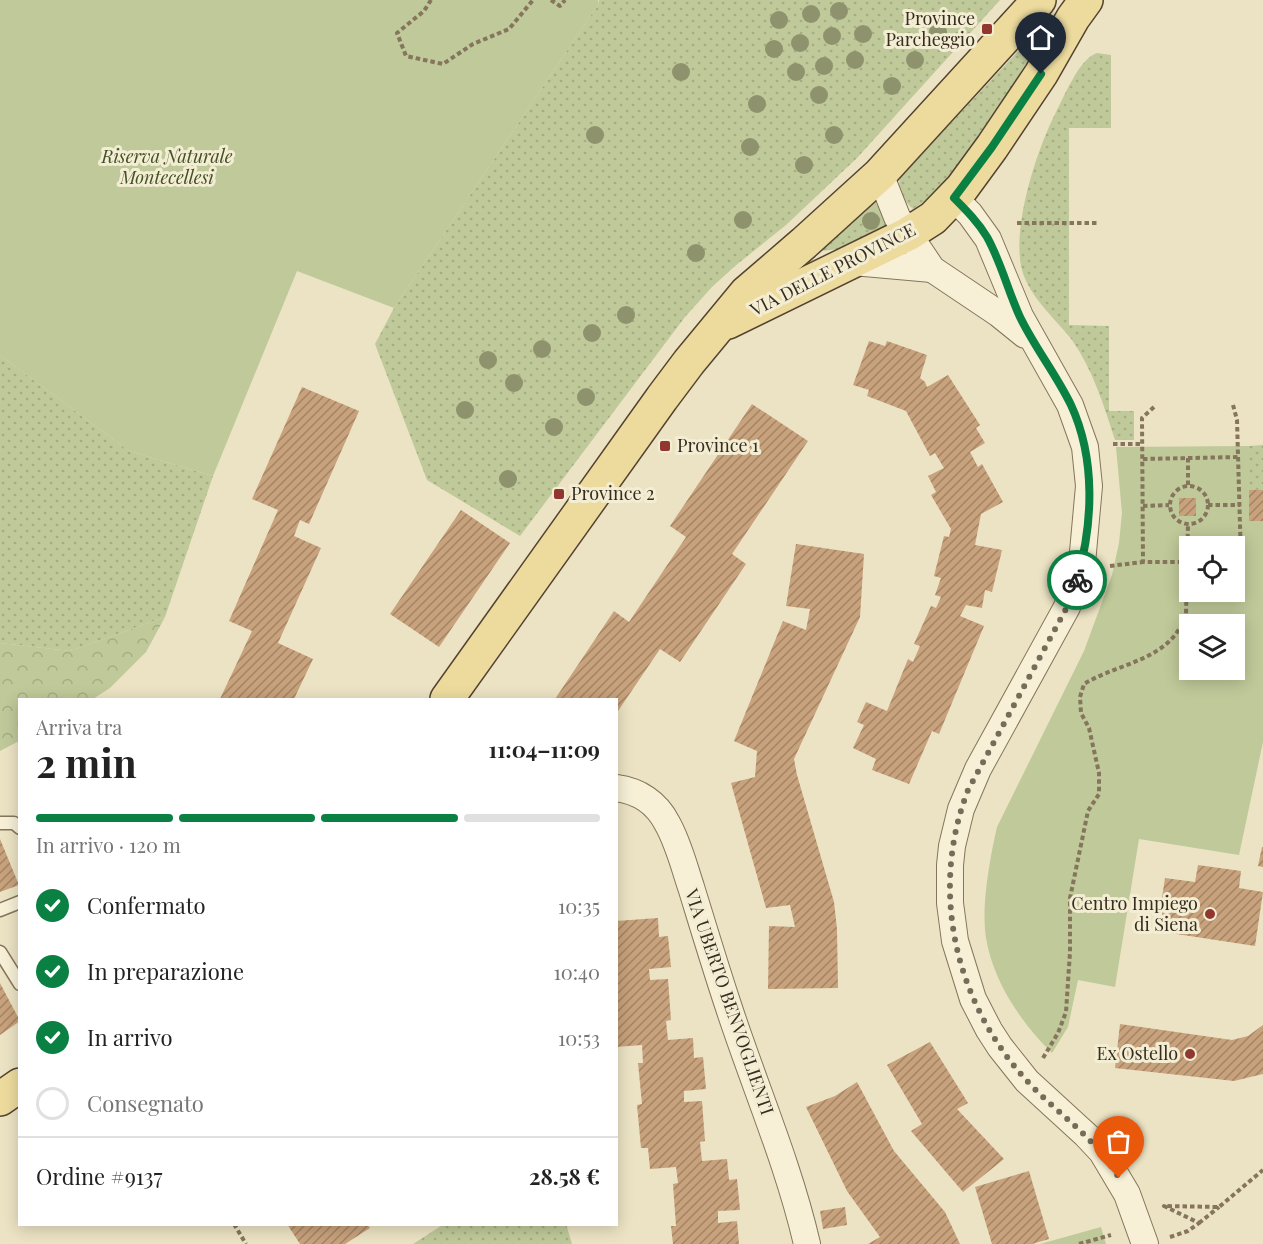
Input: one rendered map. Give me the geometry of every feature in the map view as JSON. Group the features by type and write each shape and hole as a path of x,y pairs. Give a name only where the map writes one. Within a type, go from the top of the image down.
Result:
{"main road":[{"name":"VIA DELLE PROVINCE","path":"448,698 662,398 756,282 804,243 880,174 1039,0"},
{"name":"VIA DELLE PROVINCE","path":"718,327 853,262 908,234 933,218 954,198 992,147 1086,0"},
{"path":"0,1099 18,1086"}],"street":[{"path":"880,174 894,210 932,269 999,314 1034,343"},
{"path":"954,198 970,214 988,239 1020,316 1070,405 1085,447 1089,486 1082,563 1067,607 978,769 961,809 950,865 952,922 966,981 985,1023 1000,1047 1027,1081 1102,1152 1156,1241"},
{"path":"853,262 932,269"},
{"name":"VIA UBERTO BENVOGLIENTI","path":"618,789 639,795 656,807 667,822 675,840 729,1007 791,1185 807,1244"}],"lane":[{"path":"0,823 14,823 18,826"},
{"path":"0,910 18,903"},
{"path":"0,952 18,981"}],"path":[{"path":"431,0 424,11 397,33 406,56 443,64 473,44 509,29 533,0"},
{"path":"551,0 560,6 565,0"},
{"path":"1017,223 1097,223"},
{"path":"1233,405 1237,420 1241,536"},
{"path":"1143,562 1142,418 1154,407"},
{"path":"1112,444 1142,444"},
{"path":"1143,459 1239,457"},
{"path":"1188,458 1188,485"},
{"path":"1188,485 1202,491 1208,505 1200,521 1188,524 1177,521 1169,505 1172,494 1177,489 1188,485"},
{"path":"1143,506 1169,505"},
{"path":"1208,505 1240,505"},
{"path":"1188,524 1188,536"},
{"path":"1110,566 1143,562 1179,562"},
{"path":"1047,1051 1058,1033 1066,1012 1070,952 1070,898 1089,811 1099,794 1099,772 1089,728 1081,713 1080,697 1084,684 1101,674 1140,660 1171,642 1181,628 1186,615 1187,602"},
{"path":"1156,1241 1188,1230 1199,1223 1263,1170"},
{"path":"1199,1223 1164,1206 1219,1207"},
{"path":"235,1226 246,1244"},
{"path":"1079,1244 1111,1235"}],"green space":[{"name":"Riserva Naturale Montecellesi","path":"0,0 598,0 599,3 394,308 297,271 213,476 129,451 0,355"},
{"path":"599,0 1000,0 857,158 786,225 712,287 685,317 520,536 427,480 375,344 394,308"},
{"path":"1021,48 1031,55 980,140 950,179 913,209 901,195 900,178"},
{"path":"1097,53 1111,55 1111,128 1069,128 1069,325 1109,326 1109,411 1134,411 1134,440 1115,440 1086,364 1072,340 1031,290 1022,270 1020,253 1023,211 1041,146 1073,78 1084,62"},
{"path":"873,198 892,230 851,248 820,251"},
{"path":"0,355 129,451 213,476 165,617 70,651 0,643"},
{"path":"1263,445 1263,490 1249,490 1249,446"},
{"path":"1249,446 1249,489 1263,490 1263,742 1239,855 1139,839 1115,987 1078,980 1068,1027 1052,1053 1019,1015 995,970 986,938 987,882 997,827 1084,651 1112,575 1119,543 1122,513 1116,447"},
{"path":"165,617 146,652 110,688 95,698 18,698 18,742 0,751 0,643 70,651"},
{"path":"441,1226 567,1226 572,1244 413,1244"},
{"path":"1101,1227 1106,1244 1040,1244"}],"building":[{"path":"869,341 885,346 887,341 927,355 920,378 927,387 948,375 980,425 976,428 985,443 970,452 978,467 982,464 1003,502 981,514 975,545 1002,550 992,592 985,590 982,608 966,605 960,616 984,626 939,734 932,731 909,784 872,770 876,759 853,748 864,725 857,722 866,702 887,711 908,659 913,662 920,646 914,644 931,606 936,608 941,597 935,595 941,578 934,576 944,536 949,537 951,529 931,495 936,492 928,476 944,468 935,453 930,456 906,411 867,396 869,390 853,385"},
{"path":"302,387 359,411 309,524 300,520 294,536 321,548 278,643 313,659 294,698 220,698 252,631 229,621 278,510 252,499"},
{"path":"752,404 808,441 732,554 746,564 680,662 660,649 618,711 618,698 556,698 614,611 629,622 686,537 670,526"},
{"path":"1249,490 1263,490 1263,521 1249,521"},
{"path":"1179,498 1196,498 1196,516 1179,516"},
{"path":"461,510 510,543 439,647 390,614"},
{"path":"796,544 864,554 860,617 794,759 834,902 838,988 768,989 769,926 795,927 790,905 766,908 731,783 755,777 757,751 734,741 783,621 806,630 810,609 786,606"},
{"path":"0,839 18,885 0,892"},
{"path":"1263,847 1263,867 1258,866"},
{"name":"Centro Impiego di Siena","path":"1198,865 1241,871 1239,888 1263,892 1255,946 1157,931 1165,878 1195,882"},
{"path":"658,918 659,937 668,936 671,967 649,969 650,980 668,979 671,1020 666,1021 668,1040 693,1038 694,1058 703,1057 706,1089 684,1091 684,1102 702,1101 705,1141 700,1142 702,1161 727,1159 729,1180 737,1179 740,1210 718,1211 718,1223 737,1221 739,1244 673,1244 671,1226 676,1226 673,1184 678,1183 676,1167 650,1169 648,1148 641,1148 637,1105 642,1104 638,1063 643,1063 642,1045 618,1047 618,921"},
{"path":"0,983 18,1017 18,1022 0,1035"},
{"name":"Ex Ostello","path":"1120,1024 1232,1040 1248,1036 1263,1025 1263,1074 1234,1081 1115,1068"},
{"path":"930,1042 968,1103 957,1109 1004,1159 963,1192 911,1131 922,1124 887,1065"},
{"path":"857,1082 894,1151 945,1212 960,1244 868,1244 880,1237 847,1191 806,1107 835,1096"},
{"path":"1029,1171 1049,1239 1032,1244 992,1244 975,1187"},
{"path":"845,1207 847,1225 823,1229 820,1211"},
{"path":"288,1226 368,1226 370,1228 345,1244 300,1244"}],"way so far":[{"path":"1077,580 1067,607 968,790 952,846 950,903 955,941 966,981 989,1030 1027,1081 1095,1143 1119,1178"}],"place":[{"name":"Province Parcheggio","path":"987,29"},
{"name":"Province 1","path":"665,446"},
{"name":"Province 2","path":"559,494"},
{"name":"Centro Impiego di Siena","path":"1210,914"},
{"name":"Ex Ostello","path":"1190,1054"}],"route":[{"path":"1041,74 992,147 954,198 980,226 988,239 1020,316 1060,385 1079,426 1088,464 1089,486 1086,536 1077,580"}]}
